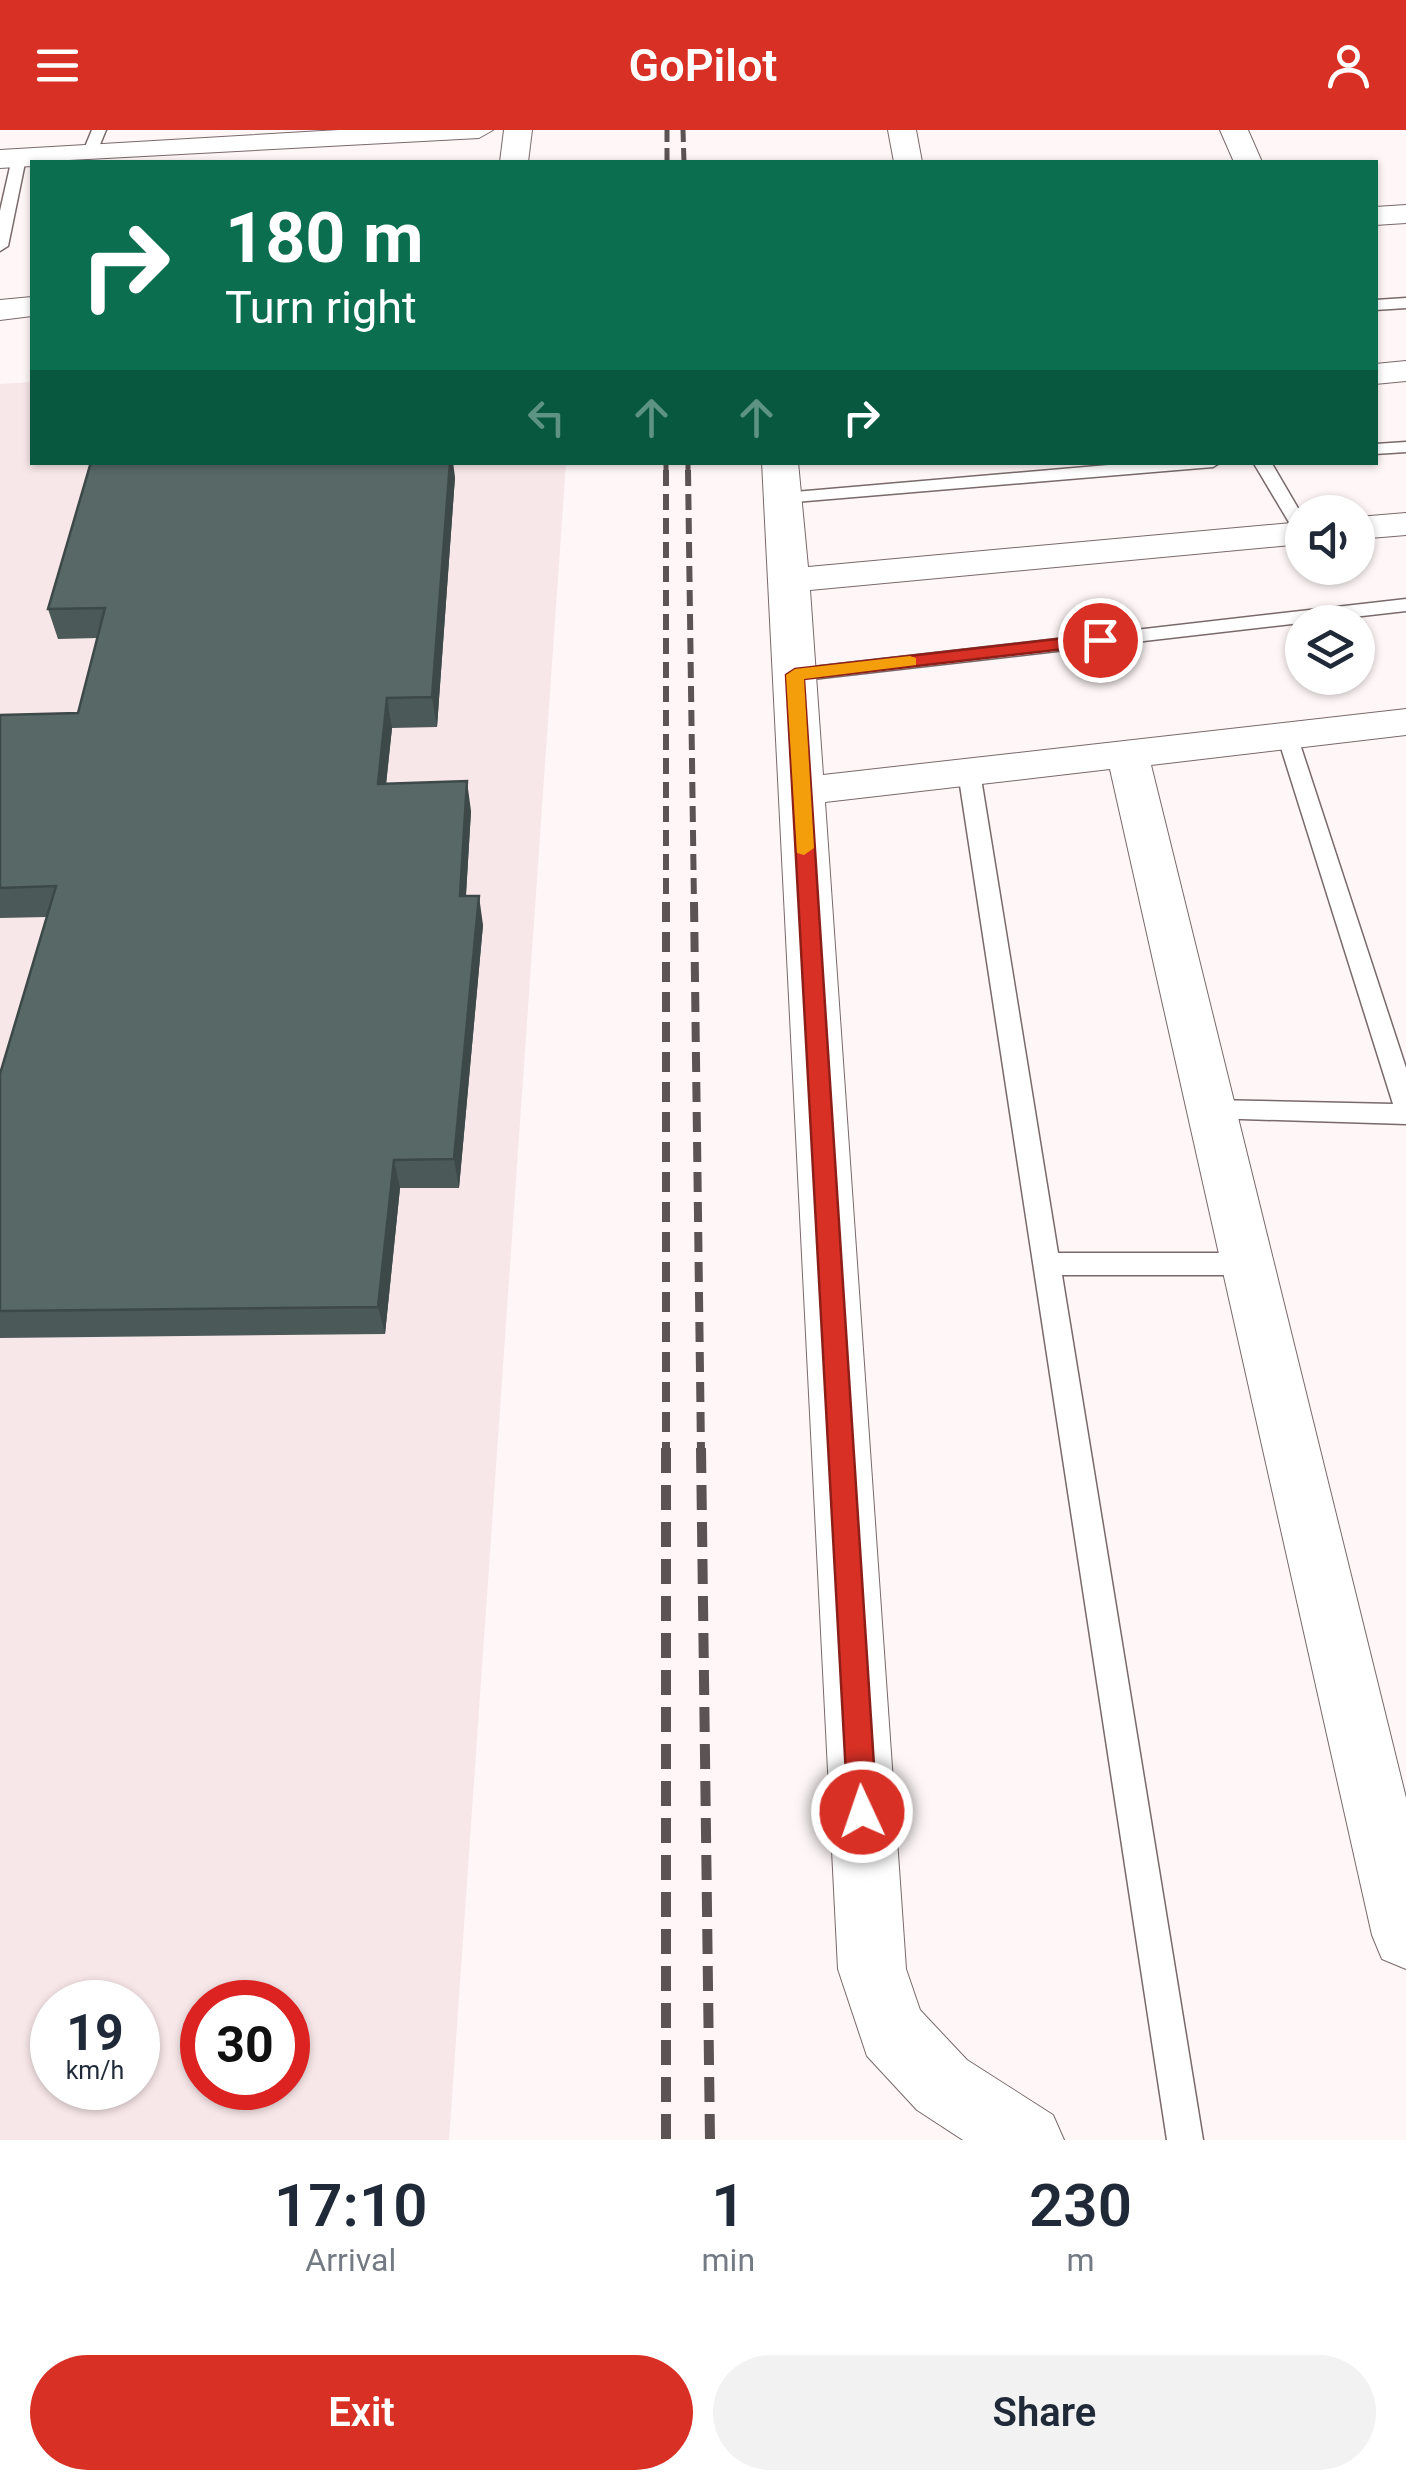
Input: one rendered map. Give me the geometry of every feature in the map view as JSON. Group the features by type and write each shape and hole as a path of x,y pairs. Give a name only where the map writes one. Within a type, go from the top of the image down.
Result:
{"street":[{"path":"9,158 94,142 479,130"},
{"path":"514,160 518,130"},
{"path":"902,130 908,160"},
{"path":"1234,130 1247,160"},
{"path":"1378,216 1406,214"},
{"path":"1378,243 1406,241"},
{"path":"0,280 30,278"},
{"path":"0,310 30,307"},
{"path":"1378,374 1406,371"},
{"path":"781,480 872,1969 892,2031 942,2085 1028,2140"},
{"path":"1375,527 1406,524"},
{"path":"790,580 1285,533"},
{"path":"800,790 1406,722"},
{"path":"1128,753 1406,1935"}],"lane":[{"path":"0,246 8,218 9,158"},
{"path":"1378,306 1406,303"},
{"path":"1378,449 1406,447"},
{"path":"781,480 1141,465"},
{"path":"1264,465 1285,502"},
{"path":"795,675 1406,605"},
{"path":"1287,735 1406,1106"},
{"path":"969,772 1185,2140"},
{"path":"1211,1109 1406,1114"},
{"path":"1047,1264 1248,1264"}],"shaded area":[{"path":"30,382 30,465 566,465 449,2140 0,2140 0,384"}],"building":[{"path":"90,465 450,465 432,697 387,698 378,784 467,781 460,896 479,896 454,1159 394,1160 378,1307 0,1311 0,1074 56,886 0,888 0,715 78,713 105,608 48,609"}],"railway":[{"path":"667,130 667,160"},
{"path":"683,130 684,160"},
{"path":"666,465 666,2140"},
{"path":"688,465 688,470"},
{"path":"688,470 694,905"},
{"path":"694,902 701,1451"},
{"path":"701,1448 710,2140"}],"slow traffic":[{"path":"804,848 795,675 910,661"}],"route":[{"path":"862,1812 795,675 1100,640"}]}
